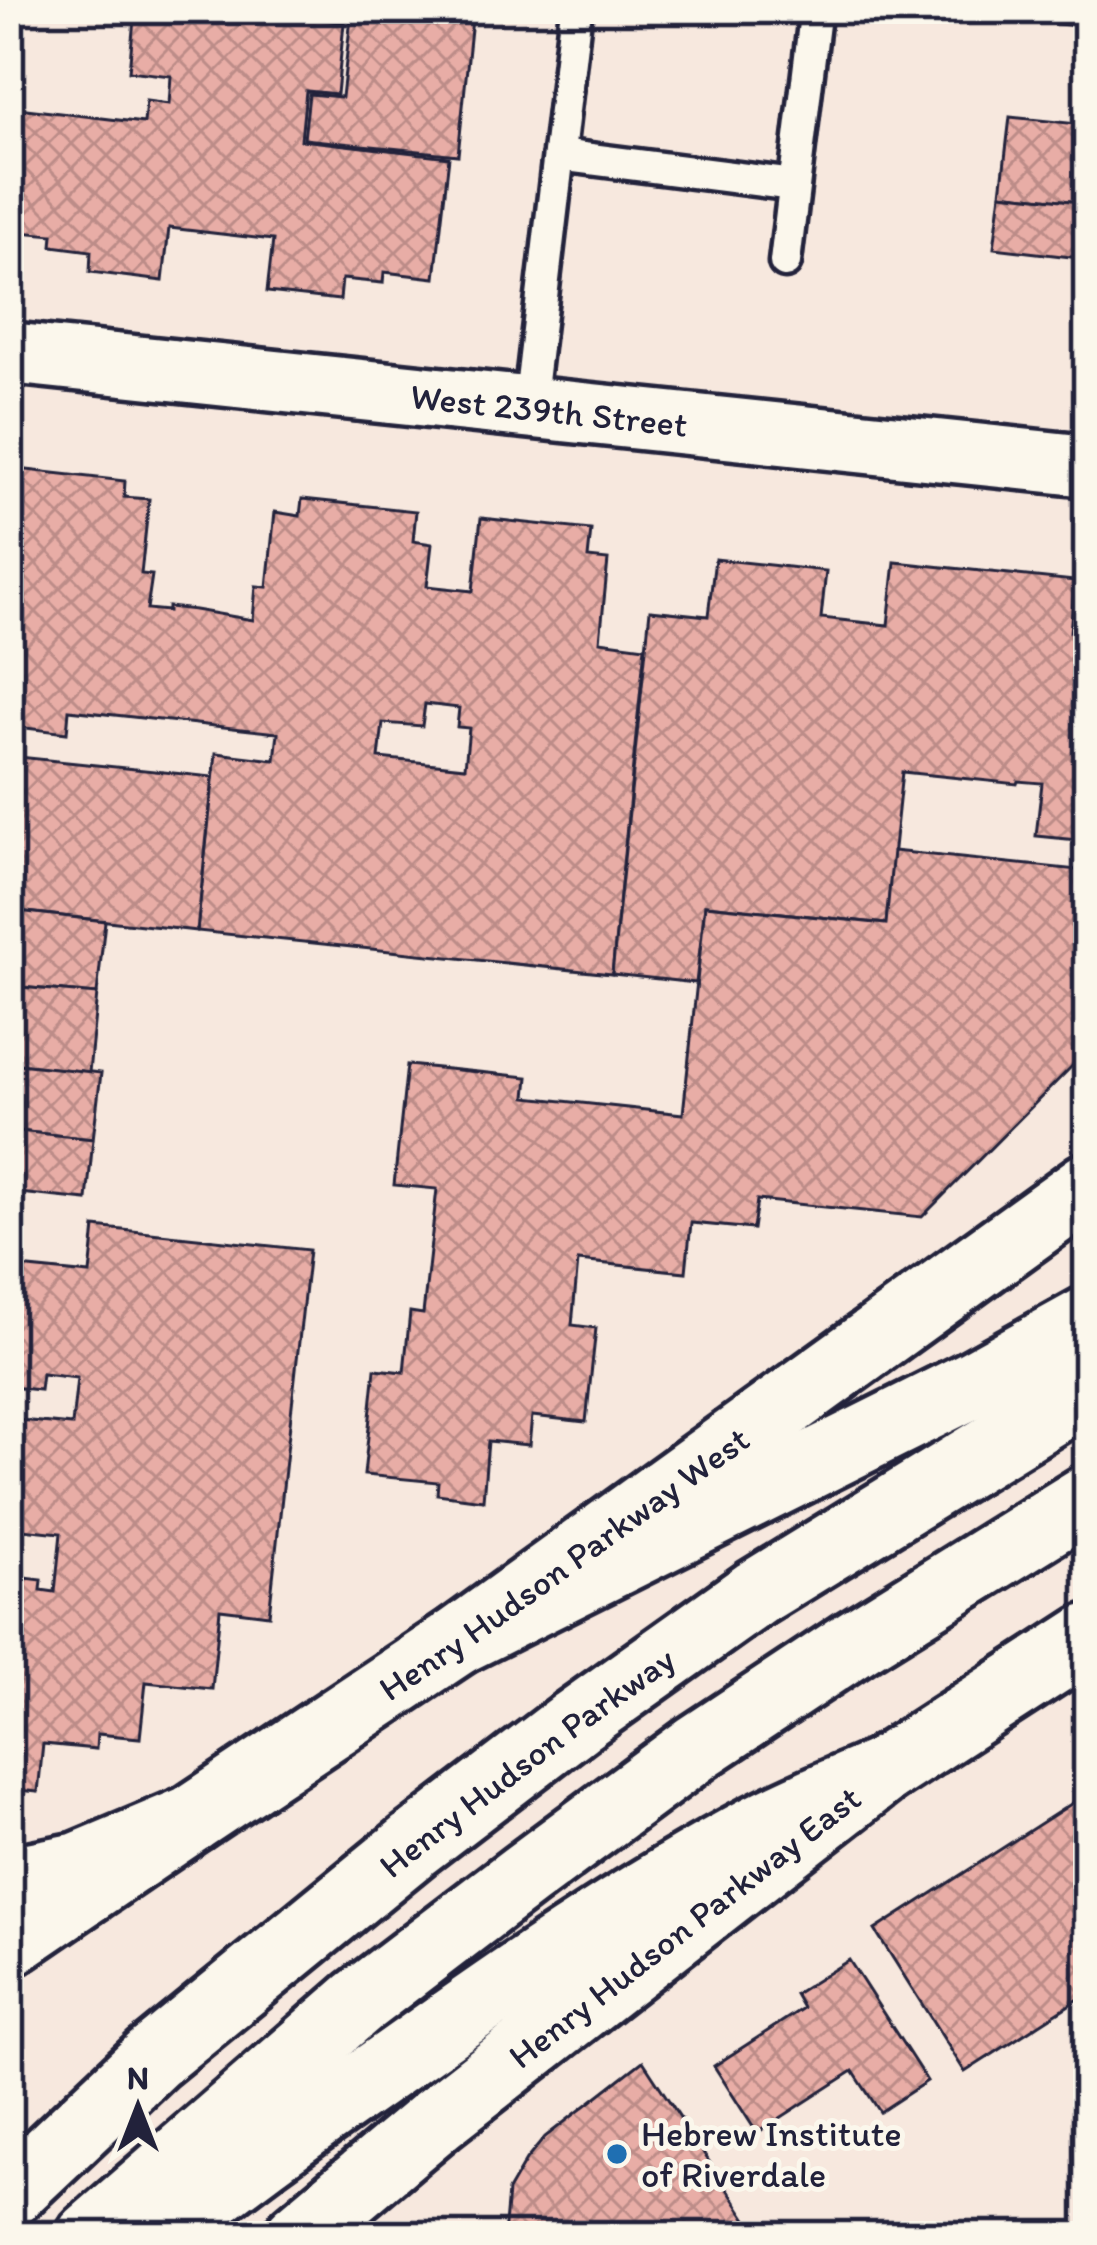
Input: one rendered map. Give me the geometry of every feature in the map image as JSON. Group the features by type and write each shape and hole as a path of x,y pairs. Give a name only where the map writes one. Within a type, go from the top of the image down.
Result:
{"main road":[{"name":"Henry Hudson Parkway West","path":"9,1880 79,1866 190,1819 458,1641 1088,1186"},
{"path":"458,1641 970,1385 1088,1320"},
{"name":"Henry Hudson Parkway","path":"9,2194 152,2059 414,1845 575,1722 756,1593 1088,1389"},
{"path":"90,2236 360,2001 576,1837 805,1676 1088,1498"},
{"name":"Henry Hudson Parkway East","path":"328,2226 883,1771 1088,1638"},
{"path":"161,2236 210,2194 351,2092 634,1899 761,1826 883,1771"},
{"path":"9,1943 190,1819"}],"street":[{"name":"West 239th Street","path":"9,353 1088,466"}],"lane":[{"path":"529,407 576,9"},
{"path":"785,262 815,15"},
{"path":"559,154 794,185"}],"building":[{"path":"135,9 324,9 323,20 344,23 337,94 306,91 301,140 449,157 435,278 384,272 383,283 342,279 340,300 267,292 273,240 169,228 163,281 90,272 91,251 52,246 53,235 9,231 9,107 144,123 146,101 169,104 171,76 129,71"},
{"path":"352,9 473,9 458,155 304,139 309,94 342,97"},
{"path":"1011,9 1088,9 1088,27 1010,19"},
{"path":"1010,117 1088,125 1088,203 1001,193"},
{"path":"1001,193 1088,203 1088,259 994,248"},
{"path":"9,468 125,481 124,497 149,499 141,574 152,575 147,609 168,611 168,607 253,620 256,586 267,587 275,512 300,516 302,499 416,511 413,541 432,544 427,586 473,591 481,518 591,530 588,558 608,560 600,641 645,647 612,974 197,931 216,753 275,760 278,733 69,710 67,733 9,726","holes":["425,704 459,708 457,727 469,728 465,767 379,758 383,723 422,726"]},
{"path":"715,559 826,571 821,618 888,625 895,562 1075,581 1070,632 1088,634 1088,841 1036,836 1042,783 902,772 886,924 705,905 696,983 612,974 650,610 708,616"},
{"path":"9,756 213,777 197,931 9,910"},
{"path":"893,851 1088,871 1088,1050 922,1217 757,1200 753,1229 691,1223 686,1272 578,1261 572,1325 596,1328 586,1422 532,1416 529,1445 488,1441 483,1500 437,1494 438,1482 364,1475 375,1369 404,1372 410,1312 423,1314 437,1189 394,1185 407,1065 528,1077 526,1097 683,1114 705,905 886,924"},
{"path":"9,910 105,921 97,994 9,986"},
{"path":"9,986 97,994 89,1072 9,1063"},
{"path":"9,1063 101,1073 93,1139 9,1130"},
{"path":"9,1130 93,1139 87,1200 9,1192"},
{"path":"95,1227 309,1250 269,1615 220,1609 212,1689 146,1682 140,1738 97,1734 96,1749 43,1744 38,1792 9,1789 9,1419 72,1425 77,1378 42,1374 40,1390 10,1387 9,1394 9,1266 90,1274","holes":["22,1529 61,1533 55,1592 41,1590 42,1580 17,1577"]},
{"path":"1088,1793 1088,1993 965,2072 875,1930"},
{"path":"849,1960 927,2081 880,2112 853,2071 757,2133 714,2066 803,2008 795,1994"},
{"name":"Hebrew Institute of Riverdale","path":"643,2061 758,2236 504,2236 508,2191 526,2160 545,2137"}],"place":[{"name":"Hebrew Institute of Riverdale","path":"617,2154"}]}
